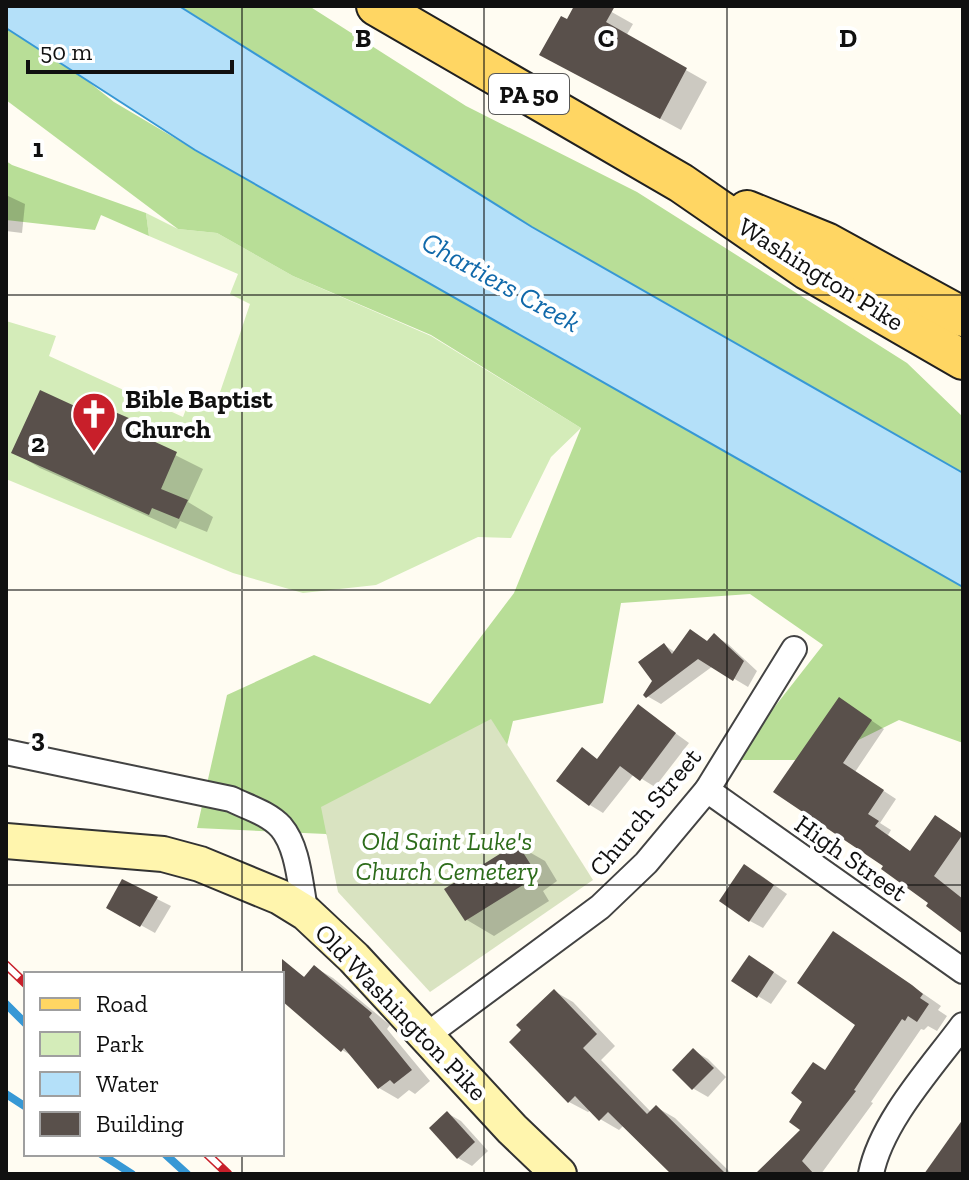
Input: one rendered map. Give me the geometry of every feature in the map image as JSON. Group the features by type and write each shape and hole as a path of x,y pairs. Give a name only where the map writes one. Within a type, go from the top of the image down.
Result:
{"main road":[{"name":"Washington Pike","path":"376,6 681,183 807,270 963,360"},
{"name":"Washington Pike","path":"681,183 826,242 963,317"}],"street":[{"name":"Church Street","path":"427,1035 600,907 646,863 707,790 794,649"},
{"name":"Old Washington Pike","path":"6,752 231,799 265,814 282,828 292,848 306,913 354,958 512,1129 559,1174"},
{"name":"High Street","path":"707,790 963,971"},
{"path":"6,841 163,854 240,879 306,913"},
{"path":"871,1174 875,1154 900,1112 963,1025"}],"green space":[{"path":"180,6 309,6 466,106 637,192 907,363 963,417 963,473 532,227"},
{"path":"6,28 80,75 114,102 195,150 963,587 963,743 899,720 818,760 742,760 741,750 823,645 750,594 621,603 603,703 513,721 481,851 412,916 326,834 197,828 227,695 314,655 430,704 514,593 581,428 431,335 293,276 217,233 178,229 6,100"},
{"path":"6,161 146,213 149,236 101,215 95,230 6,220"},
{"path":"146,213 178,229 217,233 293,276 431,336 581,428 551,457 511,538 478,537 376,585 303,593 233,573 6,479 6,321 56,336 49,356 183,417 191,396 216,404 250,304 230,294 238,274 149,236"},
{"name":"Old Saint Luke's Church Cemetery","path":"491,719 593,880 430,992 338,892 321,807"}],"water":[{"name":"Chartiers Creek","path":"6,6 179,6 532,227 963,473 963,587 195,150 6,28"}],"building":[{"path":"574,6 615,6 606,22 687,68 660,119 539,55 561,16 567,19"},
{"name":"Bible Baptist Church","path":"40,390 103,419 108,409 131,419 127,429 177,452 161,489 188,500 179,519 152,508 149,515 11,453"},
{"path":"690,629 707,641 714,633 744,661 733,681 698,659 646,698 643,695 652,681 638,662 664,643 672,654"},
{"path":"839,697 872,720 843,763 884,790 868,814 879,821 875,826 910,851 935,815 963,834 934,876 963,899 963,934 926,906 928,903 881,869 883,866 773,792"},
{"path":"638,704 676,733 640,781 620,766 589,806 556,781 582,747 597,759"},
{"path":"517,843 531,865 517,875 523,885 465,921 444,889"},
{"path":"744,864 774,885 749,922 719,901"},
{"path":"122,879 158,897 140,927 106,908"},
{"path":"833,931 912,985 923,994 920,998 929,1004 917,1022 908,1016 905,1021 902,1019 856,1091 802,1161 814,1174 755,1174 800,1130 789,1122 802,1102 791,1093 813,1062 825,1070 855,1025 797,983"},
{"path":"749,955 774,972 757,998 731,981"},
{"path":"282,959 304,977 314,965 372,1013 369,1017 412,1070 394,1084 390,1080 378,1089 344,1048 341,1052 284,1003"},
{"path":"554,989 597,1034 583,1048 647,1114 656,1105 726,1174 671,1174 608,1112 599,1121 575,1096 568,1103 509,1042 521,1030 516,1025"},
{"path":"693,1048 714,1068 692,1090 672,1070"},
{"path":"447,1111 475,1142 457,1159 429,1128"},
{"path":"963,1119 963,1174 924,1174"}],"waterway":[{"path":"6,1004 24,1022"},
{"path":"6,1094 24,1106"},
{"path":"104,1156 132,1174"},
{"path":"167,1156 187,1174"}],"railway":[{"path":"6,965 24,982"},
{"path":"209,1156 228,1174"}],"place":[{"name":"Bible Baptist Church","path":"94,453"}]}
